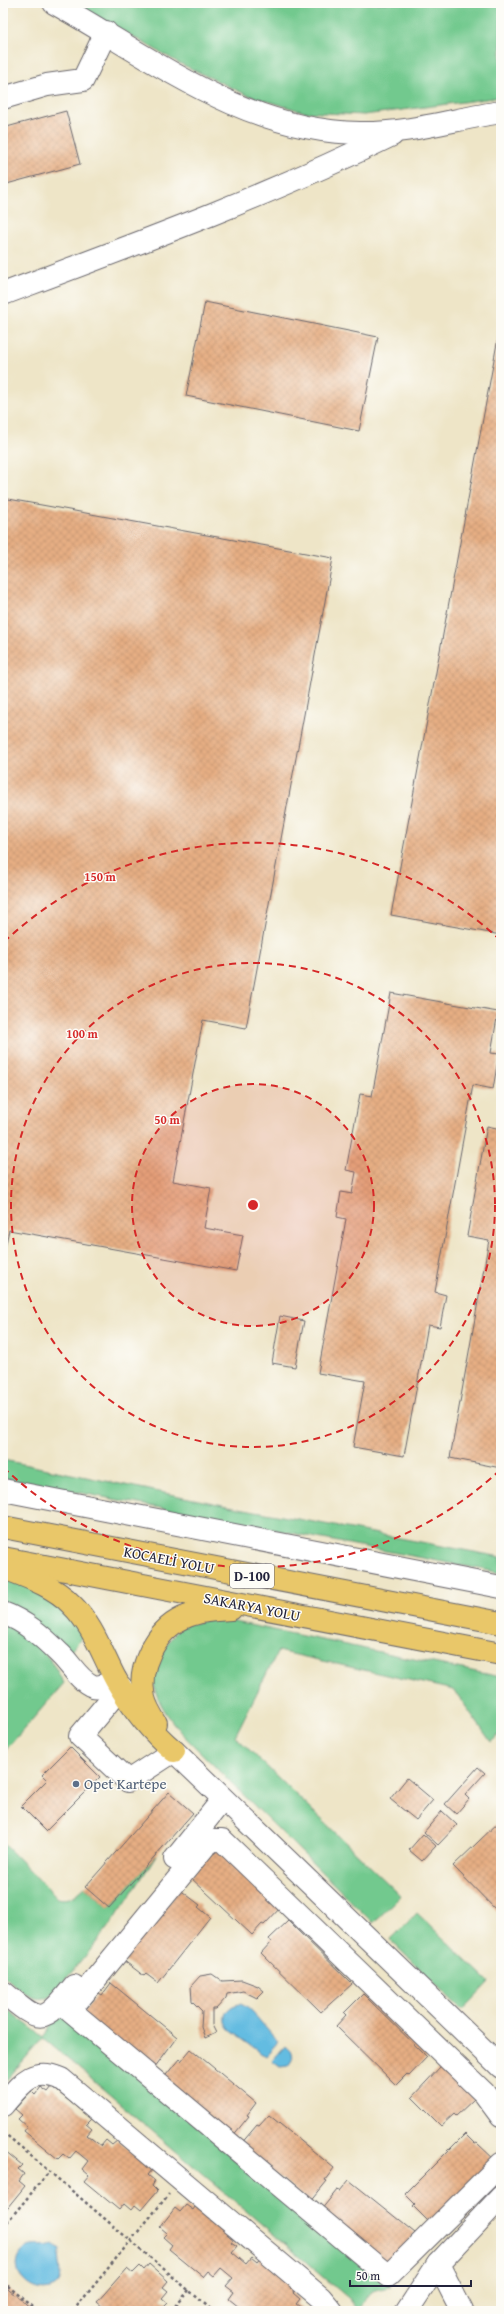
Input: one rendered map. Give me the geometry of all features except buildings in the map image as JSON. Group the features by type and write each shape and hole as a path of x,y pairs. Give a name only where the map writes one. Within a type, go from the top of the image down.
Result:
{"highway":[{"name":"KOCAELİ YOLU","path":"3,1527 501,1623"},
{"name":"SAKARYA YOLU","path":"3,1558 256,1608 501,1654"},
{"path":"3,1568 38,1582 71,1603 83,1617 97,1639 118,1684 139,1717 154,1735 174,1751"},
{"path":"174,1751 149,1711 143,1696 144,1668 151,1651 168,1628 182,1619 211,1611 256,1608"}],"street":[{"path":"54,3 106,32 182,79 262,116 296,125 360,133 402,130 501,112"},
{"path":"3,98 47,85 83,80 106,32"},
{"path":"3,294 218,213 319,170 402,130"},
{"path":"3,1490 501,1587"},
{"path":"3,1613 15,1617 34,1630 61,1654 86,1682 95,1686 118,1684"},
{"path":"118,1684 80,1736 128,1780 174,1751 501,2066"},
{"path":"3,1992 28,2013 37,2016 48,2015 54,2010 223,1799"},
{"path":"501,2116 484,2093 222,1840 213,1840 206,1846 70,2010 388,2276 501,2164"},
{"path":"3,2104 26,2079 37,2074 49,2073 61,2079 321,2298 332,2311"},
{"path":"408,2311 438,2264 501,2197"},
{"path":"438,2264 462,2311"}],"path":[{"path":"3,2132 213,2311"},
{"path":"3,2227 49,2172"},
{"path":"72,2311 181,2180"},
{"path":"3,2282 38,2311"},
{"path":"172,2311 189,2290"}],"green space":[{"path":"74,3 501,3 501,97 364,115 304,112 247,95 179,63"},
{"path":"3,1460 223,1505 501,1557 501,1573 3,1478"},
{"path":"3,1578 23,1583 69,1613 84,1634 71,1651 3,1602"},
{"path":"211,1619 230,1621 501,1677 501,1733 491,1742 454,1690 278,1651 235,1736 401,1896 373,1923 182,1734 173,1723 160,1701 155,1690 154,1680 155,1668 159,1656 177,1630 181,1627"},
{"path":"3,1621 35,1642 52,1662 64,1683 3,1753"},
{"path":"3,1843 57,1898 69,1898 76,1895 85,1887 109,1908 156,1855 126,1902 94,1946 58,1988 52,1994 44,1998 33,1998 3,1975"},
{"path":"417,1913 489,1982 462,2010 390,1940"},
{"path":"3,2006 43,2037 62,2011 391,2287 370,2293 359,2311 353,2302 43,2038 3,2084"}],"water":[{"path":"240,2004 245,2006 279,2042 266,2056 229,2030 226,2026 226,2013 231,2007"},
{"path":"285,2046 291,2052 292,2060 288,2066 280,2067 272,2061"},
{"path":"54,2243 61,2249 61,2277 59,2282 56,2286 50,2289 42,2290 34,2288 21,2278 17,2263 19,2256 28,2247 51,2245"}],"waterway":[{"path":"177,3 196,3"}],"place":[{"name":"Opet Kartepe","path":"76,1784"}]}
